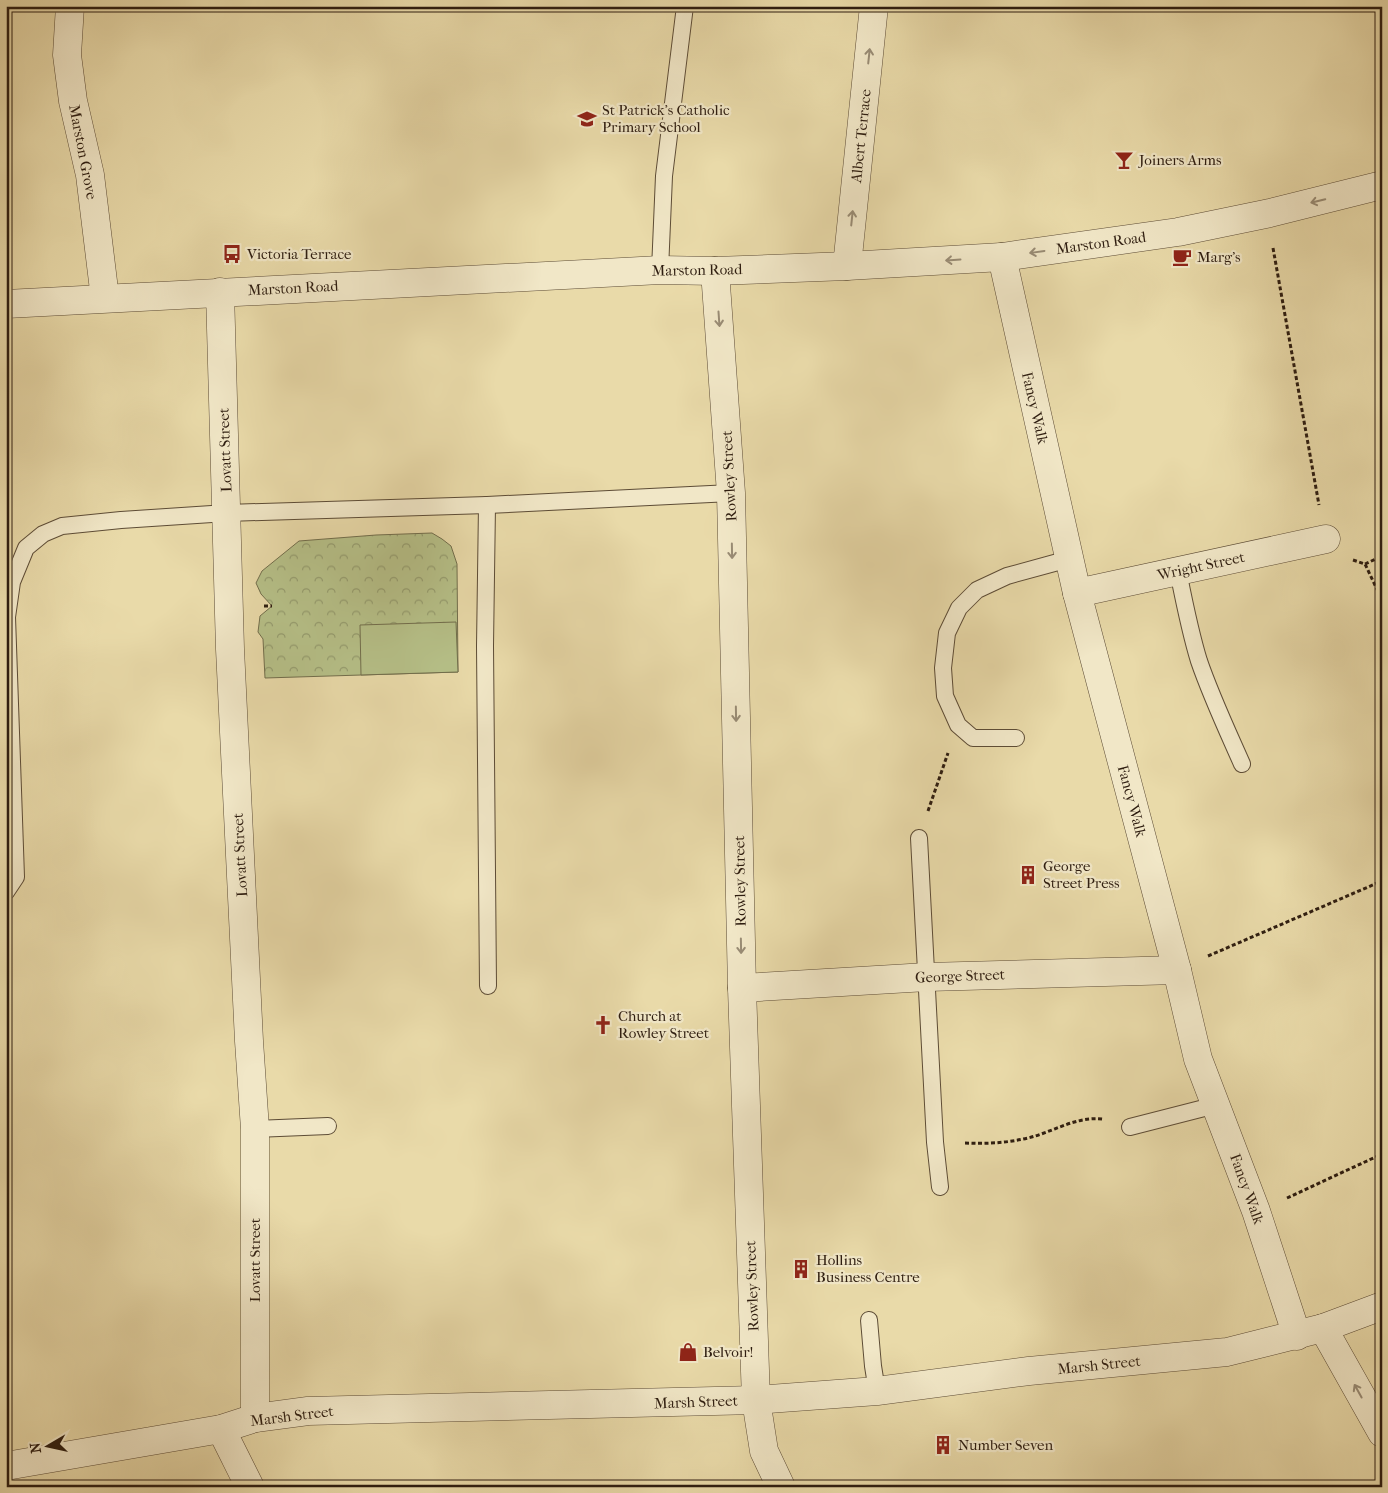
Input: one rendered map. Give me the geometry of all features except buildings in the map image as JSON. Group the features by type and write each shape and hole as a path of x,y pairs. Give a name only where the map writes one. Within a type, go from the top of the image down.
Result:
{"street":[{"name":"Marston Grove","path":"70,6 67,55 73,101 90,175 105,298"},
{"name":"Albert Terrace","path":"847,266 874,6"},
{"name":"Marston Road","path":"6,304 660,270 847,266 1002,256 1178,232 1270,213 1382,185"},
{"name":"Fancy Walk","path":"1002,256 1077,593 1177,970 1198,1059 1256,1212 1297,1336"},
{"name":"Rowley Street","path":"715,270 731,493 742,988 756,1400 764,1451 781,1487"},
{"name":"Lovatt Street","path":"220,292 230,649 255,1128 255,1418"},
{"name":"Wright Street","path":"1077,593 1326,539"},
{"name":"George Street","path":"742,988 927,977 1177,970"},
{"name":"Marsh Street","path":"6,1466 221,1429 255,1418 308,1411 756,1400 877,1391 1029,1371 1227,1352 1297,1336 1382,1306"},
{"path":"1323,1328 1382,1433"},
{"path":"221,1429 250,1487"}],"lane":[{"path":"660,270 664,176 685,6"},
{"path":"6,892 16,877 9,729 7,617 12,582 26,548 43,534 62,526 227,513 487,505 731,493"},
{"path":"487,505 485,656 488,986"},
{"path":"1016,738 973,738 958,724 945,696 943,668 947,633 959,608 977,590 1007,576 1069,558"},
{"path":"1178,571 1199,661 1242,764"},
{"path":"919,838 935,1142 940,1187"},
{"path":"1130,1127 1216,1105"},
{"path":"255,1128 328,1126"},
{"path":"870,1320 873,1366 877,1391"}],"path":[{"path":"1270,213 1268,220 1269,229 1326,539 1333,551 1364,564 1382,600"},
{"path":"1364,564 1382,556"},
{"path":"919,838 958,724"},
{"path":"1177,970 1382,881"},
{"path":"935,1142 986,1144 1028,1138 1089,1118 1108,1120 1130,1127"},
{"path":"1256,1212 1382,1154"}],"green space":[{"path":"432,533 451,546 457,564 458,672 265,678 263,639 258,632 260,616 272,606 261,594 256,583 262,571 299,541"},
{"path":"456,622 458,672 361,675 360,625"}],"place":[{"name":"St Patrick's Catholic Primary School","path":"587,119"},
{"name":"Joiners Arms","path":"1124,160"},
{"name":"Victoria Terrace","path":"232,254"},
{"name":"Marg's","path":"1182,257"},
{"name":"George Street Press","path":"1028,875"},
{"name":"Church at Rowley Street","path":"603,1025"},
{"name":"Hollins Business Centre","path":"801,1269"},
{"name":"Belvoir!","path":"688,1352"},
{"name":"Number Seven","path":"943,1445"}]}
